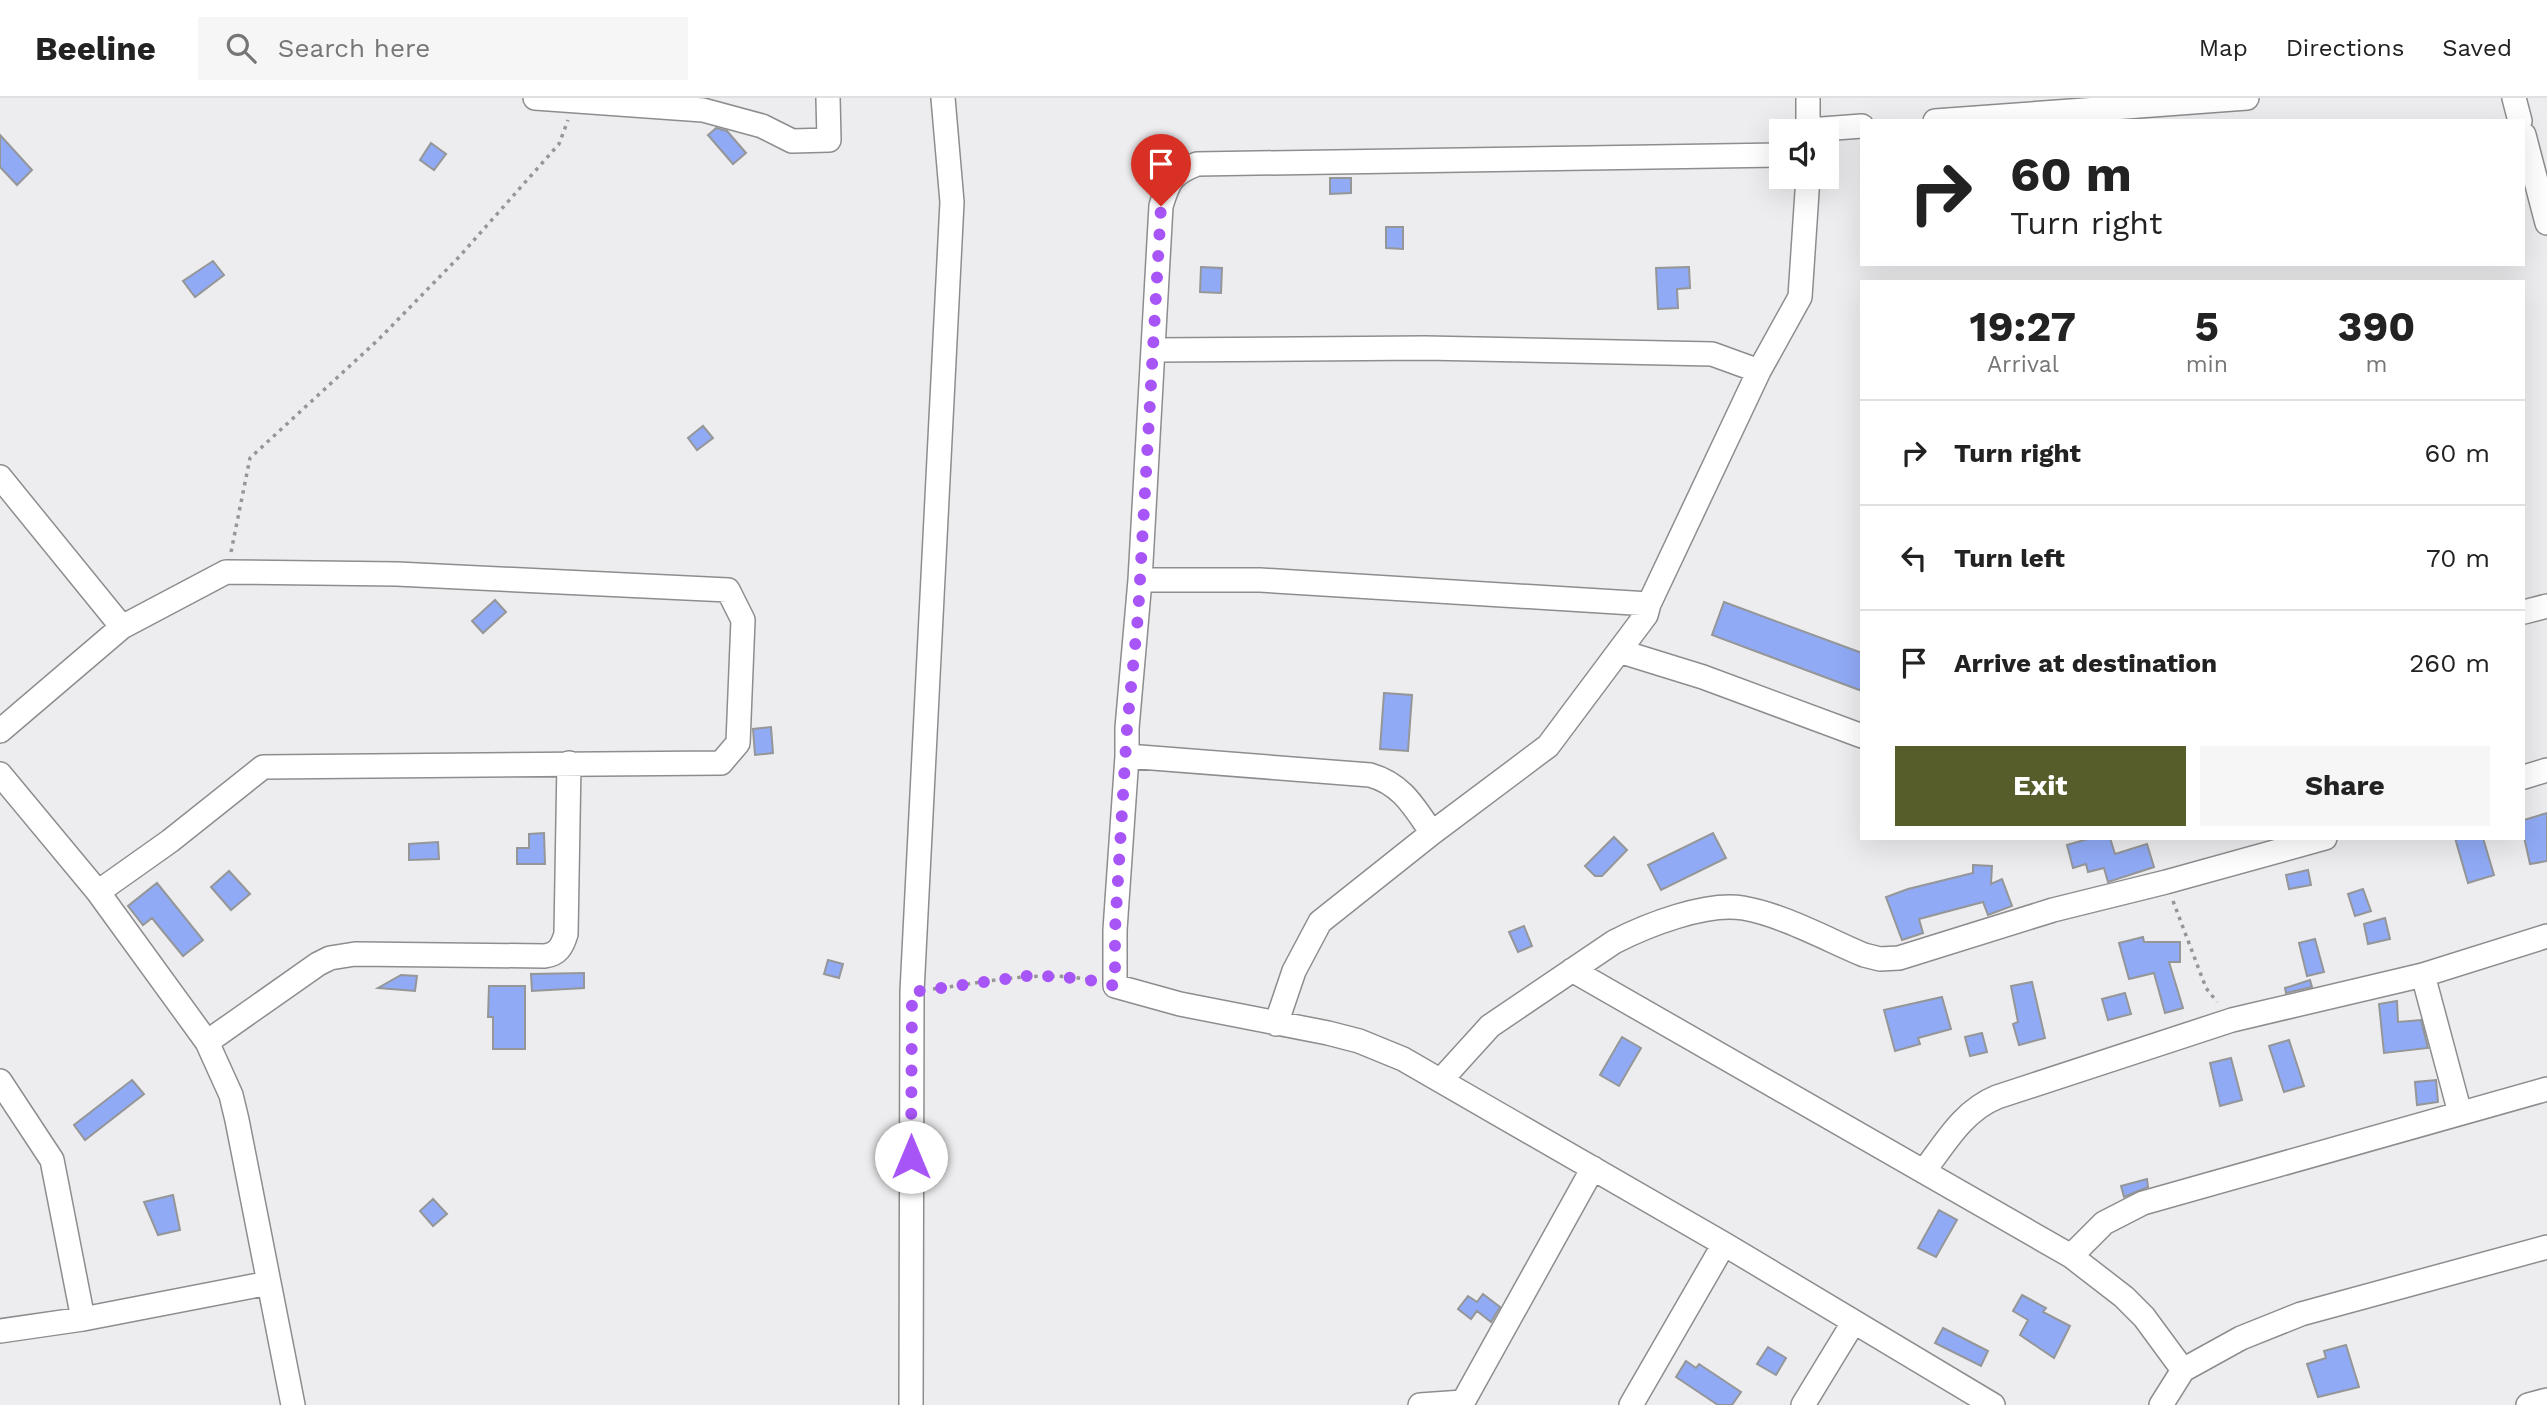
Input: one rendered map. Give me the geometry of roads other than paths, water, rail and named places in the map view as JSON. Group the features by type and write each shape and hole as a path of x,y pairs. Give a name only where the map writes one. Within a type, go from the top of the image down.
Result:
{"street":[{"path":"536,98 703,110 762,126 792,141 829,140 828,98"},
{"path":"911,1405 912,992 952,202 943,98"},
{"path":"1808,98 1808,119"},
{"path":"1961,119 2247,98"},
{"path":"2514,98 2519,119"},
{"path":"1839,128 1860,126"},
{"path":"2525,139 2547,223"},
{"path":"1769,155 1197,164 1173,177 1167,185 1161,206 1140,580 1127,728 1115,930 1115,986 1167,1001 1359,1041 1403,1059 1724,1244 1993,1405"},
{"path":"1276,1024 1294,971 1320,922 1548,746 1646,615 1759,371 1800,297 1807,189"},
{"path":"1154,350 1425,348 1712,354 1759,371"},
{"path":"0,477 122,627"},
{"path":"0,732 122,627 226,572 397,574 728,590 743,620 738,743 721,763 263,767 170,841 98,892"},
{"path":"1140,580 1260,580 1649,604"},
{"path":"2525,612 2547,606"},
{"path":"1619,651 1703,677 1860,735"},
{"path":"1127,756 1370,775 1386,779 1398,788 1432,833"},
{"path":"208,1042 318,964 339,956 545,956 557,952 566,934 569,763"},
{"path":"2525,777 2547,770"},
{"path":"0,775 98,892 208,1042 231,1095 293,1405"},
{"path":"1441,1080 1490,1026 1614,942 1634,932 1701,911 1740,907 1764,913 1864,955 1880,959 1899,958 2053,910 2318,840"},
{"path":"1924,1171 1966,1116 1980,1104 2232,1020 2423,975 2547,936"},
{"path":"1572,970 2071,1256 2124,1297 2144,1317 2183,1370"},
{"path":"2423,975 2460,1113"},
{"path":"0,1081 52,1160 83,1319"},
{"path":"2071,1256 2104,1223 2143,1203 2547,1089"},
{"path":"1420,1405 1463,1402 1593,1168"},
{"path":"1631,1405 1724,1244"},
{"path":"2161,1405 2183,1370 2241,1338 2301,1314 2547,1247"},
{"path":"0,1331 83,1319 269,1283"},
{"path":"1803,1405 1853,1323"},
{"path":"2528,1405 2547,1399"}]}
